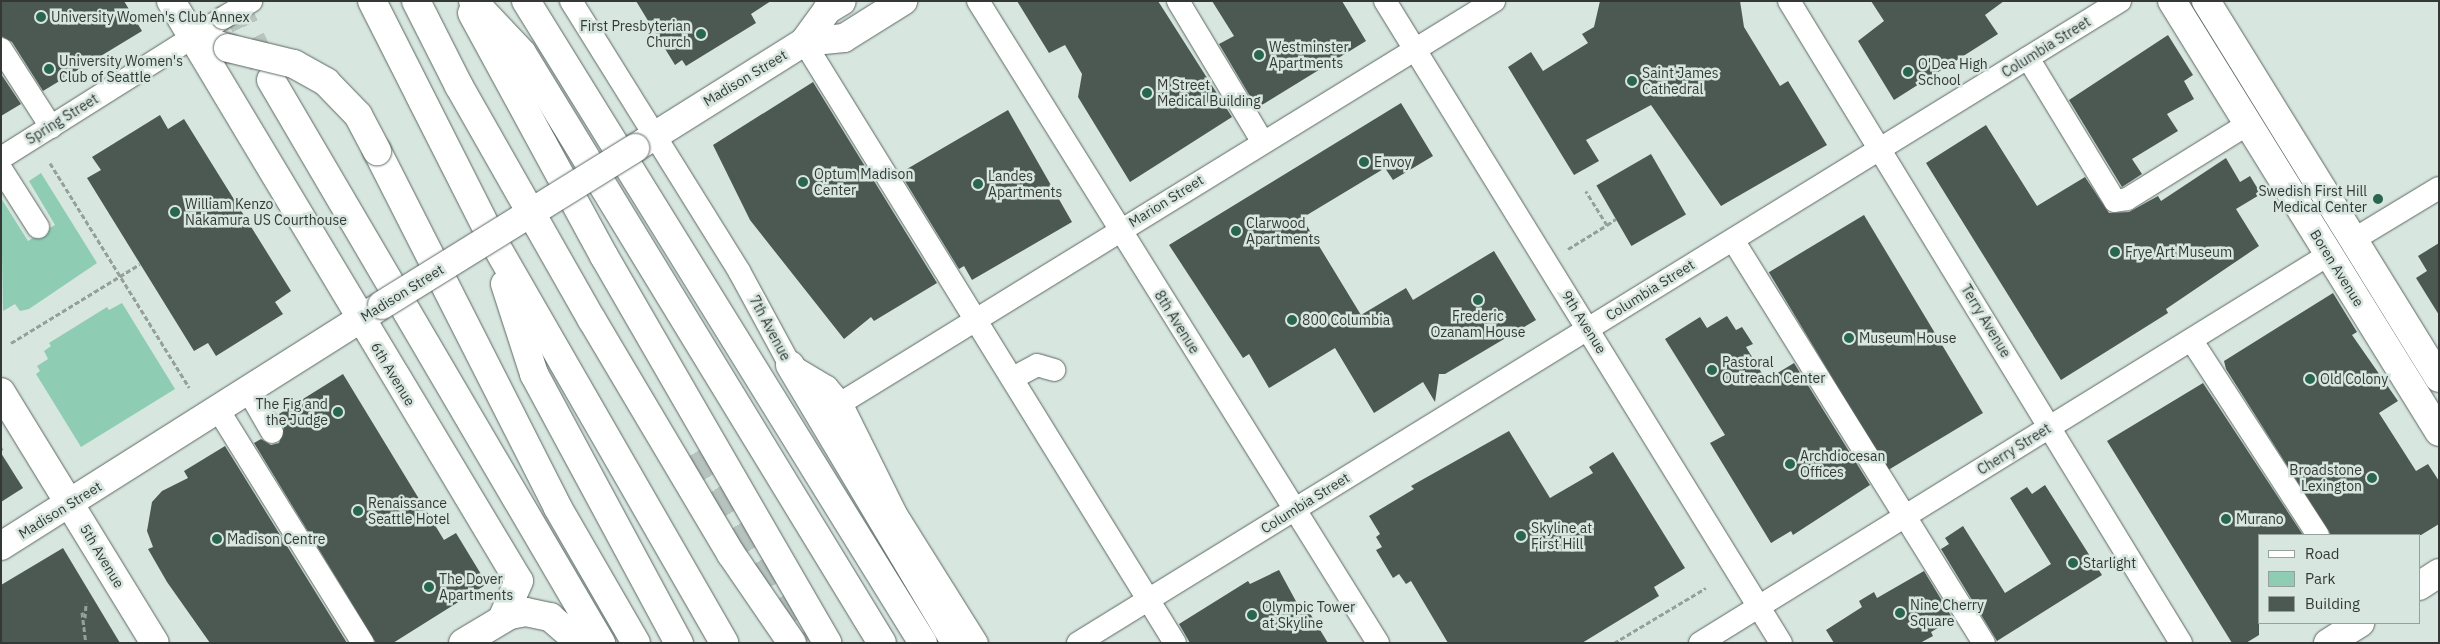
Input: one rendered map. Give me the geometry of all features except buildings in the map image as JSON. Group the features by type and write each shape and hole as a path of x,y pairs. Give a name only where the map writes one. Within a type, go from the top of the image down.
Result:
{"main road":[{"name":"6th Avenue","path":"171,1 192,37 372,312 519,581 518,592 502,619"},
{"path":"372,1 491,237 724,643"},
{"path":"416,1 459,86 592,320 731,554 792,643"},
{"path":"466,1 604,256 827,643"},
{"path":"473,1 522,53 664,282 882,643"},
{"path":"526,1 923,643"},
{"name":"Madison Street","path":"1,546 219,411 372,312 804,42 827,10 842,1"},
{"name":"Madison Street","path":"804,42 844,38 903,1"},
{"name":"Boren Avenue","path":"2172,1 2439,432"},
{"name":"Boren Avenue","path":"2206,1 2439,378"},
{"path":"192,37 294,64 326,82 358,115 558,508 636,643"},
{"path":"271,80 600,643"},
{"path":"491,237 534,374 679,643"},
{"path":"790,365 956,643"},
{"name":"5th Avenue","path":"1,392 155,643"},
{"path":"2420,585 2439,573"},
{"path":"463,643 502,619 518,612 546,615 580,643"},
{"path":"2328,643 2358,624"}],"street":[{"name":"Spring Street","path":"1,158 251,1"},
{"name":"7th Avenue","path":"571,1 645,142 739,271 790,365 827,387 840,403 896,514 977,643"},
{"name":"8th Avenue","path":"978,1 1378,643"},
{"path":"1178,1 1262,141"},
{"name":"9th Avenue","path":"1385,1 1781,643"},
{"name":"Marion Street","path":"840,403 1262,141 1494,1"},
{"name":"Terry Avenue","path":"1789,1 2050,426 2176,641"},
{"name":"Columbia Street","path":"1078,643 2120,1"},
{"path":"804,42 1175,643"},
{"path":"1,49 51,127"},
{"path":"2028,58 2115,201 2127,199 2248,124"},
{"path":"1,169 38,227"},
{"path":"2353,240 2439,188"},
{"path":"1732,240 1984,643"},
{"name":"Cherry Street","path":"1700,643 1906,518 2050,426 2192,341 2328,255"},
{"path":"2192,341 2317,534"},
{"path":"1013,378 1037,365 1054,370"},
{"path":"249,392 272,432"},
{"path":"219,411 363,643"}],"path":[{"path":"50,163 188,387"},
{"path":"1586,191 1607,225"},
{"path":"1568,248 1616,219"},
{"path":"11,343 140,264"},
{"path":"1614,643 1706,588"},
{"path":"86,603 86,643"},
{"path":"82,612 85,618"}],"green space":[{"path":"41,173 97,263 29,309 20,311 15,304 3,311 1,198 28,241 55,225 29,181"},
{"path":"122,303 175,389 81,447 36,374 40,371 37,366 48,359 44,351 51,346 49,343 107,307 109,310"}],"tunnel":[{"path":"233,1 267,72"},
{"path":"688,457 804,643"}],"place":[{"name":"University Women's Club Annex","path":"41,17"},
{"name":"First Presbyterian Church","path":"701,34"},
{"name":"Westminster Apartments","path":"1259,55"},
{"name":"University Women's Club of Seattle","path":"49,69"},
{"name":"O'Dea High School","path":"1908,72"},
{"name":"Saint James Cathedral","path":"1632,81"},
{"name":"M Street Medical Building","path":"1147,93"},
{"name":"Envoy","path":"1364,162"},
{"name":"Optum Madison Center","path":"803,182"},
{"name":"Landes Apartments","path":"978,184"},
{"name":"Swedish First Hill Medical Center","path":"2378,199"},
{"name":"William Kenzo Nakamura US Courthouse","path":"175,212"},
{"name":"Clarwood Apartments","path":"1236,231"},
{"name":"Frye Art Museum","path":"2115,252"},
{"name":"Frederic Ozanam House","path":"1478,300"},
{"name":"800 Columbia","path":"1292,320"},
{"name":"Museum House","path":"1849,338"},
{"name":"Pastoral Outreach Center","path":"1712,370"},
{"name":"Old Colony","path":"2310,379"},
{"name":"The Fig and the Judge","path":"338,412"},
{"name":"Archdiocesan Offices","path":"1790,464"},
{"name":"Broadstone Lexington","path":"2372,478"},
{"name":"Renaissance Seattle Hotel","path":"358,511"},
{"name":"Murano","path":"2226,519"},
{"name":"Skyline at First Hill","path":"1521,536"},
{"name":"Madison Centre","path":"217,539"},
{"name":"Starlight","path":"2073,563"},
{"name":"The Dover Apartments","path":"429,587"},
{"name":"Nine Cherry Square","path":"1900,613"},
{"name":"Olympic Tower at Skyline","path":"1252,615"}]}
